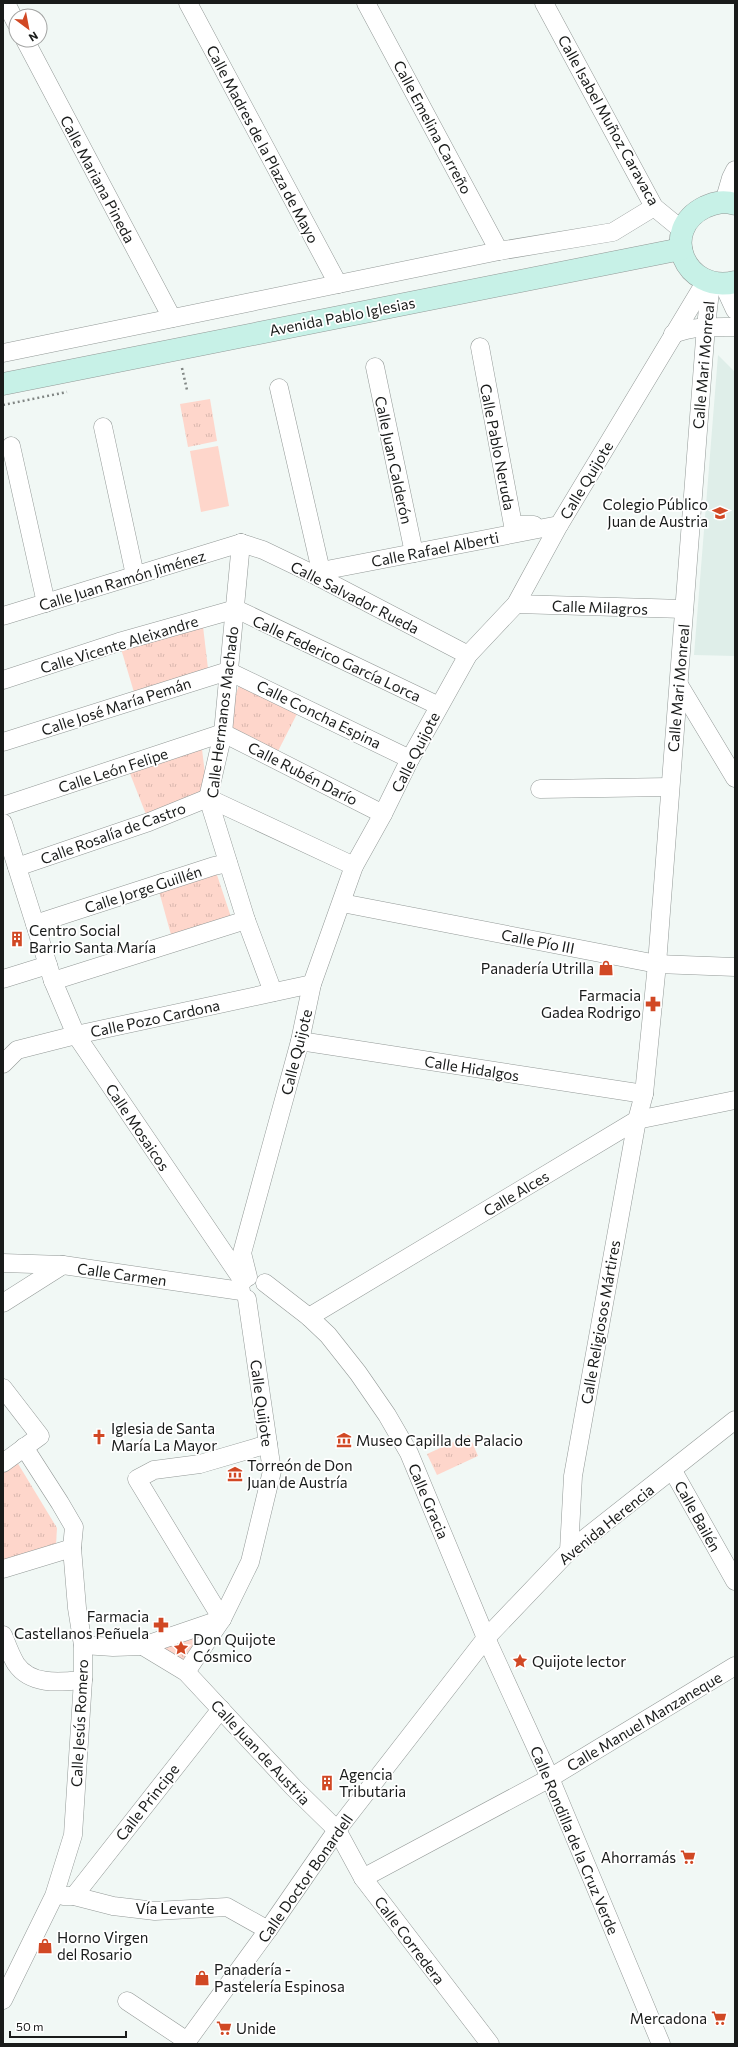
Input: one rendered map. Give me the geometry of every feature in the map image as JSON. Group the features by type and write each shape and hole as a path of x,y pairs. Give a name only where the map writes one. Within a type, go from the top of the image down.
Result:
{"main road":[{"path":"719,282 692,272 683,258 681,240 693,213 716,202 730,203"},
{"name":"Avenida Pablo Iglesias","path":"3,384 681,240"}],"street":[{"name":"Calle Madres de la Plaza de Mayo","path":"188,3 338,284"},
{"name":"Calle Emelina Carreño","path":"366,3 499,251"},
{"name":"Calle Isabel Muñoz Caravaca","path":"544,3 654,207 681,240"},
{"name":"Calle Mariana Pineda","path":"29,48 172,318"},
{"path":"730,203 734,175"},
{"path":"3,353 499,251 613,232 654,207"},
{"path":"719,282 735,310"},
{"name":"Calle Mari Monreal","path":"644,1094 657,964 669,787 679,685 706,326 719,282"},
{"name":"Calle Quijote","path":"186,1672 222,1619 250,1562 272,1471 251,1288 242,1253 300,1042 312,984 354,866 383,814 410,759 468,654 516,604 558,525 673,334 719,282"},
{"path":"673,334 689,328 706,326 735,327"},
{"name":"Calle Pablo Neruda","path":"480,347 513,526 558,525"},
{"name":"Calle Juan Calderón","path":"374,367 414,553"},
{"path":"279,388 316,572"},
{"path":"103,427 135,575"},
{"path":"11,446 46,603"},
{"name":"Calle Rafael Alberti","path":"316,572 558,525"},
{"name":"Calle Salvador Rueda","path":"241,543 263,550 316,572 468,654"},
{"name":"Calle Juan Ramón Jiménez","path":"3,616 241,543"},
{"name":"Calle Hermanos Machado","path":"241,543 236,609 228,671 223,733 208,798 246,920 273,992"},
{"name":"Calle Milagros","path":"516,604 684,609"},
{"name":"Calle Vicente Aleixandre","path":"3,680 119,642 236,609"},
{"name":"Calle Federico García Lorca","path":"236,609 439,706"},
{"name":"Calle José María Pemán","path":"3,742 228,671"},
{"name":"Calle Concha Espina","path":"228,671 410,759"},
{"path":"679,685 735,778"},
{"name":"Calle León Felipe","path":"3,806 223,733"},
{"name":"Calle Rubén Darío","path":"223,733 383,814"},
{"path":"540,789 669,787"},
{"path":"208,798 354,866"},
{"name":"Calle Rosalía de Castro","path":"12,865 148,822 208,798"},
{"name":"Calle Mosaicos","path":"3,823 12,865 35,924 50,973 76,1035 251,1288"},
{"name":"Calle Jorge Guillén","path":"35,924 214,866 228,863"},
{"name":"Calle Pío III","path":"342,903 657,964 735,967"},
{"path":"3,979 50,973 246,920"},
{"name":"Calle Pozo Cardona","path":"3,1064 17,1050 76,1035 312,984"},
{"name":"Calle Hidalgos","path":"300,1042 644,1094"},
{"name":"Calle Religiosos Mártires","path":"569,1551 573,1476 637,1120 644,1094"},
{"name":"Calle Alces","path":"309,1318 637,1120 735,1100"},
{"name":"Calle Carmen","path":"3,1262 63,1265 251,1288"},
{"path":"3,1303 63,1265"},
{"name":"Calle Gracia","path":"251,1288 309,1318 328,1335 358,1373 387,1415 409,1453 486,1638"},
{"path":"3,1388 40,1436 3,1463"},
{"name":"Avenida Herencia","path":"486,1638 569,1551 673,1471 735,1420"},
{"path":"83,1645 113,1647 143,1646 222,1619 137,1479 154,1470 200,1464 268,1444"},
{"name":"Calle Jesús Romero","path":"3,2000 54,1896 73,1835 84,1680 83,1645 77,1608 72,1548 74,1527 60,1502 24,1447"},
{"name":"Calle Bailén","path":"673,1471 735,1581"},
{"path":"3,1569 72,1548"},
{"name":"Calle Rondilla de la Cruz Verde","path":"486,1638 550,1778 661,2044"},
{"name":"Calle Doctor Bonardell","path":"186,2042 268,1930 337,1830 486,1638"},
{"path":"4,1640 17,1665 37,1680 67,1682 84,1680"},
{"name":"Calle Juan de Austria","path":"143,1646 186,1672 294,1788 337,1830"},
{"name":"Calle Manuel Manzaneque","path":"363,1878 550,1778 735,1666"},
{"name":"Calle Principe","path":"74,1896 221,1709"},
{"name":"Calle Corredera","path":"337,1830 363,1878 490,2044"},
{"name":"Vía Levante","path":"54,1896 74,1896 113,1906 155,1911 227,1907 268,1930"},
{"path":"127,2001 186,2042"}],"path":[{"path":"175,370 190,366"},
{"path":"182,368 187,390"},
{"path":"3,405 73,391"}],"shaded area":[{"name":"Colegio Público Juan de Austria","path":"718,355 735,372 735,656 694,655"}],"green space":[{"path":"210,399 217,441 188,447 180,404"},
{"path":"218,446 229,506 201,512 190,451"},
{"path":"202,618 209,677 136,699 119,642"},
{"path":"242,676 301,706 274,759 223,733"},
{"path":"201,741 208,798 149,822 127,766"},
{"path":"214,866 233,923 173,942 157,884"},
{"path":"469,1435 478,1456 437,1475 427,1454"},
{"path":"17,1462 57,1528 56,1545 3,1562 3,1472"},
{"path":"222,1619 186,1672 143,1646"}],"place":[{"name":"Colegio Público Juan de Austria","path":"720,513"},
{"name":"Centro Social Barrio Santa María","path":"17,939"},
{"name":"Panadería Utrilla","path":"606,968"},
{"name":"Farmacia Gadea Rodrigo","path":"653,1004"},
{"name":"Iglesia de Santa María La Mayor","path":"99,1437"},
{"name":"Museo Capilla de Palacio","path":"344,1440"},
{"name":"Torreón de Don Juan de Austría","path":"235,1474"},
{"name":"Farmacia Castellanos Peñuela","path":"161,1625"},
{"name":"Don Quijote Cósmico","path":"181,1648"},
{"name":"Quijote lector","path":"520,1661"},
{"name":"Agencia Tributaria","path":"327,1783"},
{"name":"Ahorramás","path":"688,1857"},
{"name":"Horno Virgen del Rosario","path":"45,1946"},
{"name":"Panadería - Pastelería Espinosa","path":"202,1978"},
{"name":"Mercadona","path":"719,2018"},
{"name":"Unide","path":"224,2028"}]}
